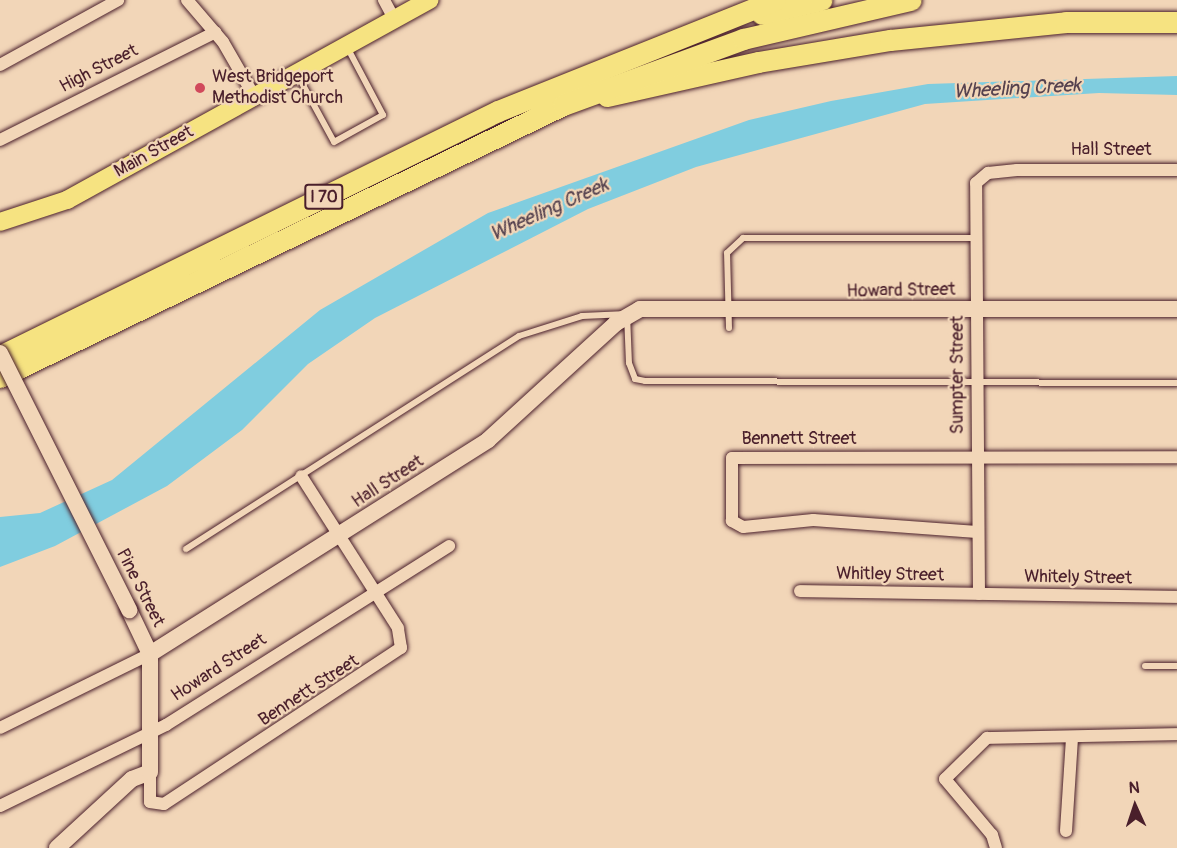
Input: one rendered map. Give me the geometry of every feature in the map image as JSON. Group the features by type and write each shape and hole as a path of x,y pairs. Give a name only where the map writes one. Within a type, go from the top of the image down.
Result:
{"highway":[{"path":"652,46 775,0"},
{"name":"I 70","path":"0,355 498,111 652,46 821,0"},
{"name":"I 70","path":"0,377 562,105 743,39 911,0"},
{"path":"562,105 813,52 1066,22 1177,22"}],"main road":[{"name":"Main Street","path":"0,222 67,200 429,0"}],"street":[{"path":"0,65 118,0"},
{"path":"187,0 216,32 254,96"},
{"path":"384,0 394,19"},
{"name":"High Street","path":"0,140 216,32"},
{"name":"Hall Street","path":"1044,170 1177,170"},
{"name":"Sumpter Street","path":"980,594 976,457 975,191 981,177 1044,170"},
{"name":"Howard Street","path":"627,314 657,306 1177,309"},
{"name":"Hall Street","path":"150,654 340,536 488,440 627,314"},
{"name":"Pine Street","path":"0,355 150,654 150,802 155,806 202,781"},
{"name":"Bennett Street","path":"977,532 813,520 749,527 732,521 735,456 1177,458"},
{"name":"Bennett Street","path":"202,781 397,654 401,636 390,614 302,476"},
{"name":"Howard Street","path":"0,806 151,730 449,546"},
{"name":"Whitley Street","path":"800,591 980,594"},
{"name":"Whitely Street","path":"980,594 1177,597"},
{"path":"0,728 150,654"},
{"path":"996,848 992,835 945,779 987,738 1072,739 1177,734"},
{"path":"1066,831 1072,739"},
{"path":"57,848 132,778 150,772"}],"lane":[{"path":"297,73 334,142 383,115 346,46"},
{"path":"729,328 727,253 743,238 975,238"},
{"path":"186,549 533,328 604,312 627,314 629,363 635,379 645,381 1177,383"},
{"path":"1145,666 1177,666"}],"water":[{"name":"Wheeling Creek","path":"1177,76 1177,95 1099,93 925,104 696,167 588,209 375,318 308,364 242,430 167,486 55,546 0,567 0,517 40,513 112,480 320,310 488,213 749,120 831,101 928,84"}],"place":[{"name":"West Bridgeport Methodist Church","path":"200,88"}]}
